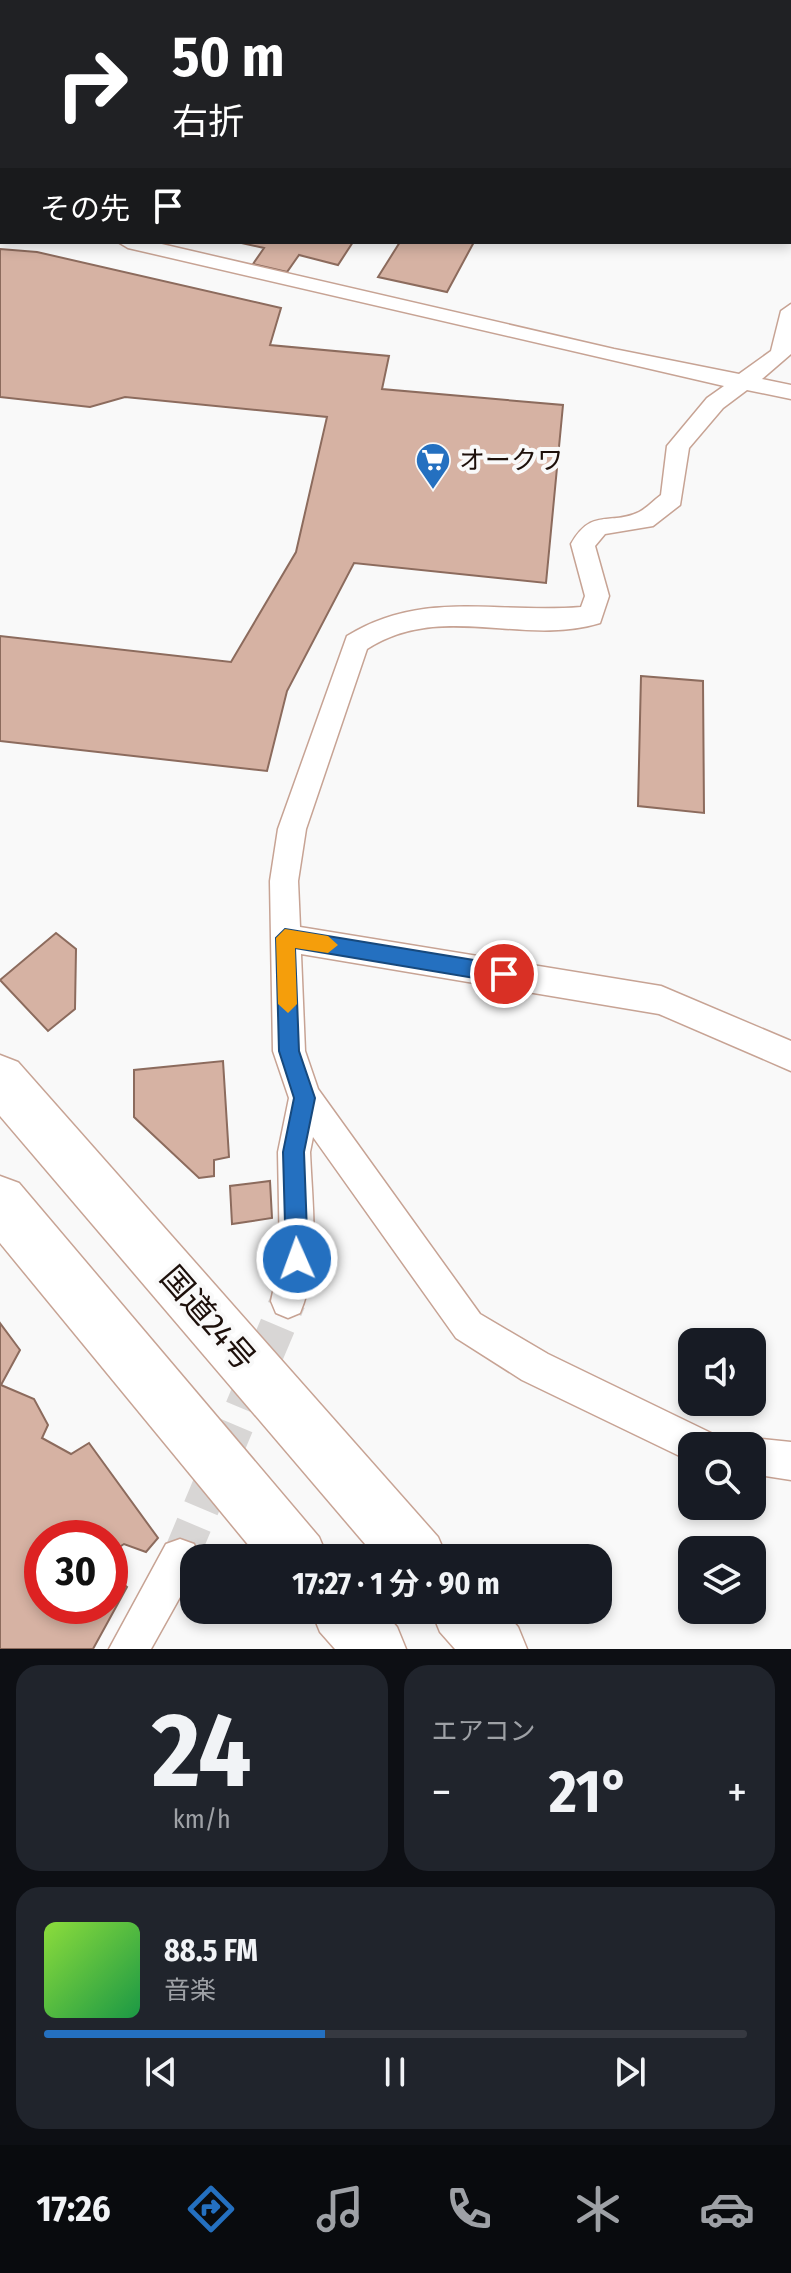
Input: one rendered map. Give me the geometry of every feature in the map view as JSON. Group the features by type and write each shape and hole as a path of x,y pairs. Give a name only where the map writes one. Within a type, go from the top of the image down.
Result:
{"highway":[{"name":"国道24号","path":"0,1079 405,1544"},
{"path":"0,1202 286,1544"},
{"path":"354,1624 375,1649"},
{"path":"474,1624 496,1649"}],"street":[{"path":"137,244 614,356 791,392"},
{"path":"678,1436 535,1367 468,1326 305,1098 289,1051 284,881 292,829 356,643 385,625 440,615 552,619 591,616 597,596 583,544 598,527 645,520 672,499 678,446 707,411 780,355 788,336 791,311"},
{"path":"285,938 661,1000 791,1056"},
{"path":"288,1301 297,1259 294,1152 305,1098"},
{"path":"766,1458 791,1461"},
{"path":"129,1649 180,1558"}],"building":[{"path":"246,244 352,244 338,265 299,255 287,272 253,264 264,248"},
{"path":"399,244 473,244 447,292 378,277"},
{"path":"0,249 37,252 281,308 270,345 389,356 382,389 563,405 546,583 354,563 287,691 267,771 0,741 0,636 231,662 296,552 327,417 125,397 90,407 0,397"},
{"path":"641,676 703,681 704,813 638,806"},
{"path":"56,933 76,949 75,1009 48,1031 0,980"},
{"path":"223,1061 229,1157 214,1160 214,1176 199,1178 134,1117 134,1070"},
{"path":"270,1181 272,1218 232,1224 230,1186"},
{"path":"0,1323 20,1350 1,1385 34,1399 48,1425 42,1438 71,1454 89,1443 158,1538 146,1552 128,1545 128,1520 24,1520 24,1624 107,1624 93,1649 0,1649"}],"tunnel":[{"path":"186,1544 288,1301"}],"slow traffic":[{"path":"288,1004 285,938 328,945"}],"place":[{"name":"オークワ","path":"433,491"}],"route":[{"path":"297,1259 294,1152 305,1098 289,1051 285,938 504,974"}]}
